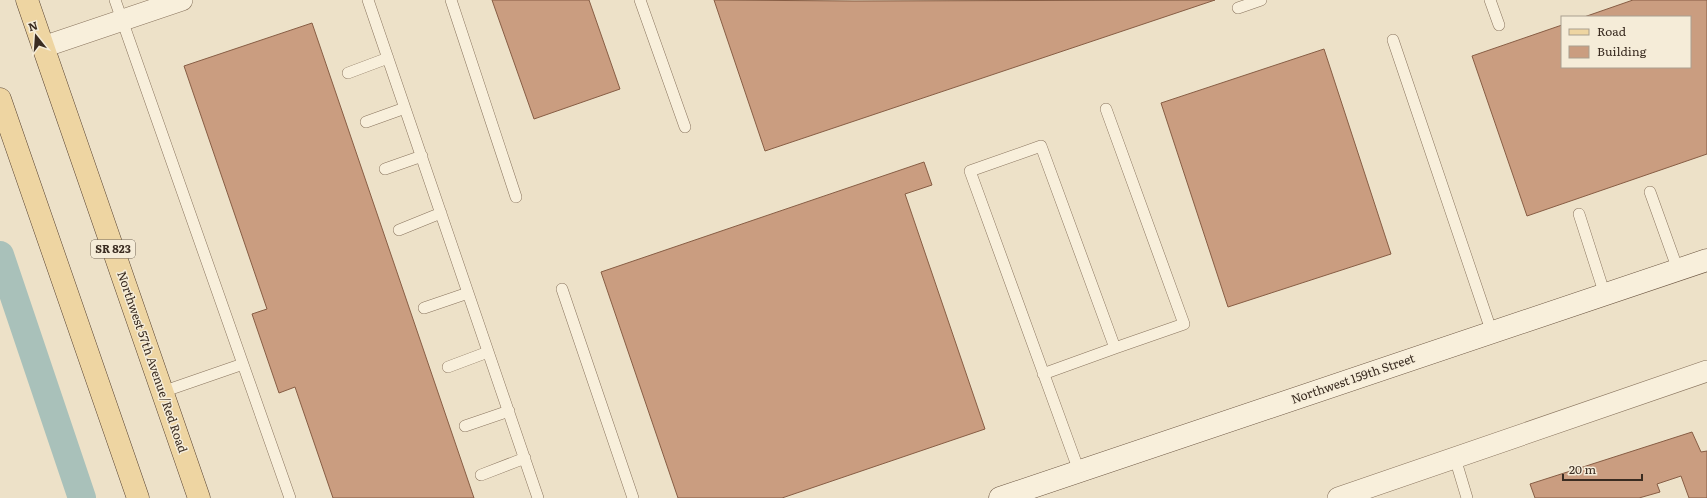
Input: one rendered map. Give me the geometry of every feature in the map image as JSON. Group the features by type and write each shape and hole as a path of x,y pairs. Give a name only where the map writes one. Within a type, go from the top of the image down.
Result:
{"main road":[{"name":"Northwest 57th Avenue/Red Road","path":"27,0 199,498"},
{"path":"0,99 138,498"}],"street":[{"path":"43,47 182,0"},
{"name":"Northwest 159th Street","path":"1000,498 1707,260"},
{"path":"1338,498 1379,492 1455,458 1707,371"}],"lane":[{"path":"115,0 290,498"},
{"path":"368,0 538,498"},
{"path":"451,0 516,197"},
{"path":"640,0 685,127"},
{"path":"1238,8 1261,0"},
{"path":"1490,0 1499,26"},
{"path":"1393,40 1492,333"},
{"path":"348,73 388,58"},
{"path":"366,122 405,108"},
{"path":"1043,374 1184,324 1106,109"},
{"path":"1079,471 970,171 1041,146 1114,348"},
{"path":"385,169 422,156"},
{"path":"1650,192 1678,270"},
{"path":"399,230 441,213"},
{"path":"1579,214 1605,295"},
{"path":"562,289 633,498"},
{"path":"424,308 468,293"},
{"path":"448,367 488,352"},
{"path":"162,392 243,364"},
{"path":"465,426 508,411"},
{"path":"480,475 525,458"},
{"path":"1455,458 1467,498"}],"building":[{"path":"492,0 589,0 620,89 534,119"},
{"path":"714,0 854,1 1215,0 765,151"},
{"path":"1633,0 1707,0 1707,154 1527,216 1472,56 1561,25 1561,68 1691,68 1691,16 1587,16"},
{"path":"312,23 474,498 333,498 295,387 279,393 252,314 267,309 184,66"},
{"path":"1324,49 1391,254 1228,307 1161,103"},
{"path":"924,162 932,185 905,194 985,429 782,498 678,498 601,272"},
{"path":"1692,432 1701,452 1707,451 1707,498 1689,498 1681,476 1657,484 1660,492 1639,498 1535,498 1530,484"}],"waterway":[{"path":"0,255 82,498"}]}
